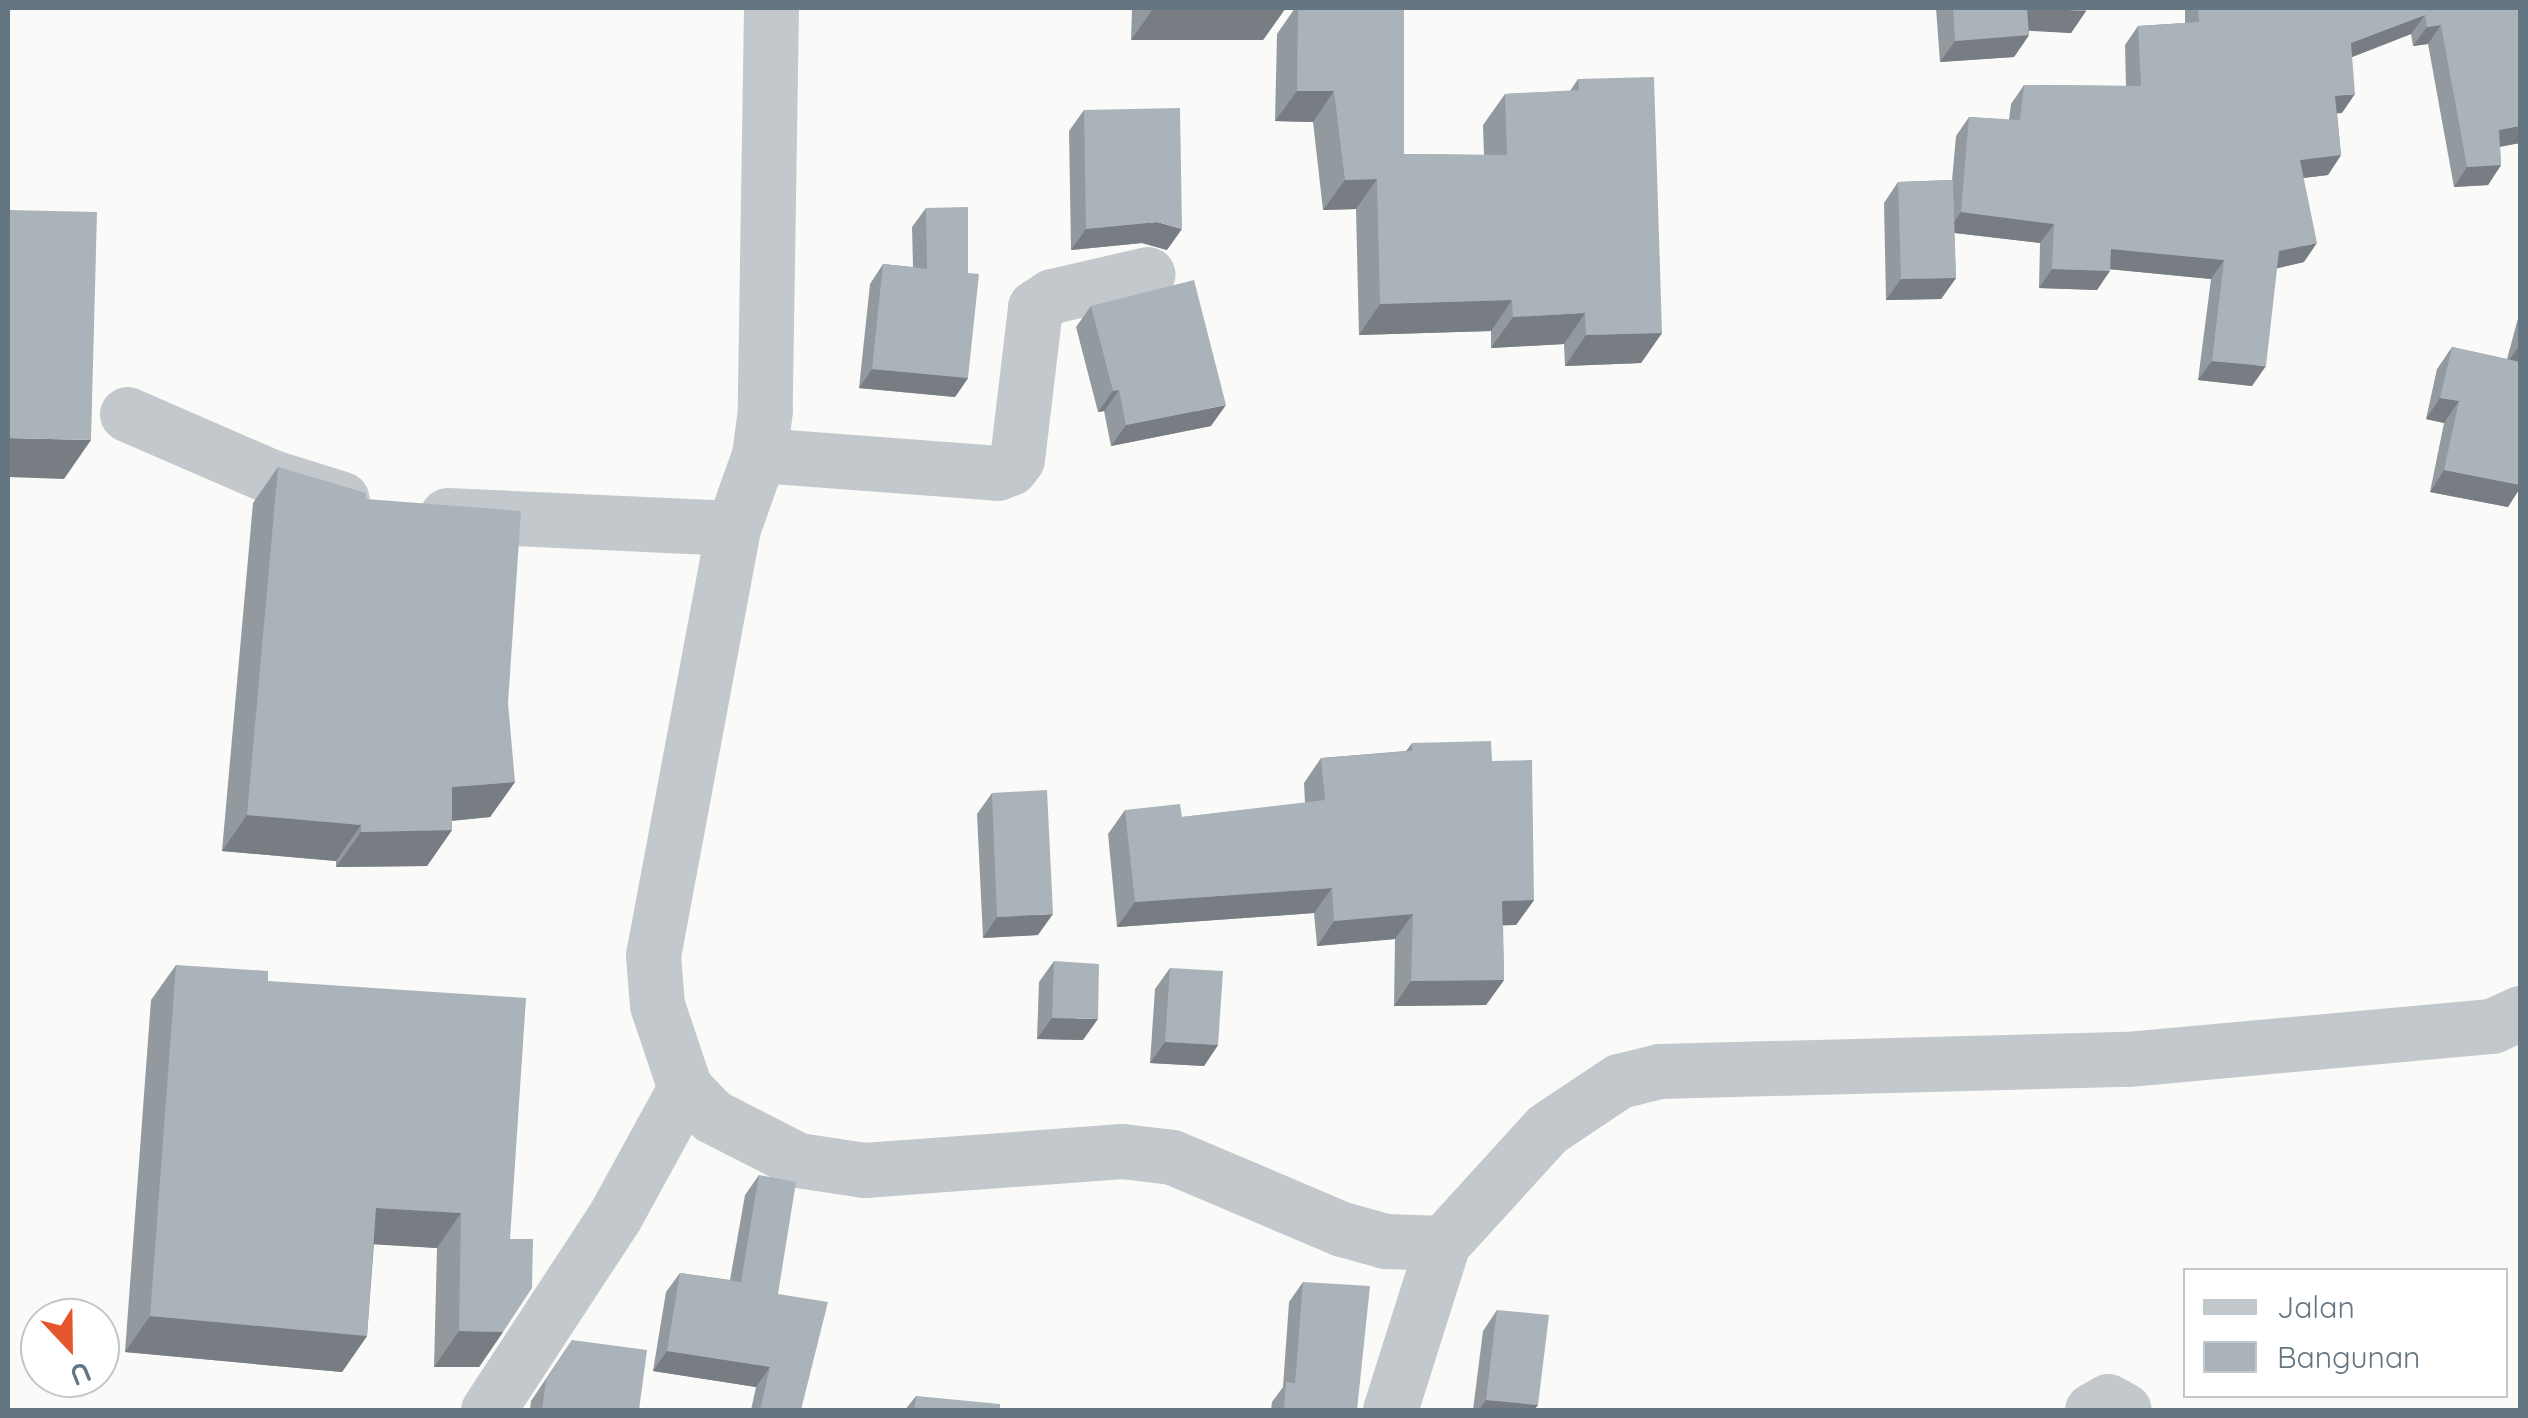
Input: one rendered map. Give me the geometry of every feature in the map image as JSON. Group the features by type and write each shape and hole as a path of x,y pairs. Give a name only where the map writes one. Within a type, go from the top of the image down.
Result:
{"street":[{"path":"771,8 765,410 759,456 733,528 654,938 657,1005 685,1088 712,1116 798,1160 864,1170 1122,1151 1172,1157 1342,1229 1385,1240 1443,1244"},
{"path":"759,456 997,474 1010,468 1017,460 1035,307 1052,296 1148,274"},
{"path":"127,414 272,477 393,510 733,528"},
{"path":"1390,1410 1443,1244 1547,1129 1619,1081 1659,1071 2128,1059 2492,1026 2520,1013"},
{"path":"488,1410 615,1216 685,1088"},
{"path":"2092,1410 2108,1401 2124,1410"}],"building":[{"path":"1285,8 1285,9 1153,9"},
{"path":"1298,8 1404,8 1404,154 1507,155 1505,94 1579,90 1578,79 1654,77 1662,333 1586,335 1585,313 1513,317 1512,300 1380,304 1377,179 1345,180 1334,91 1297,91"},
{"path":"1953,8 2027,8 2029,35 1955,41"},
{"path":"2027,8 2086,8 2086,11"},
{"path":"2198,8 2520,8 2520,126 2499,130 2501,165 2467,167 2441,25 2427,27 2425,15 2351,43 2355,94 2335,96 2341,155 2300,160 2317,243 2279,251 2266,366 2212,361 2224,260 2111,249 2110,271 2052,269 2054,224 1961,212 1969,117 2020,120 2024,85 2141,86 2138,26 2199,22"},
{"path":"1180,108 1182,229 1157,222 1086,229 1084,110"},
{"path":"1953,180 1956,278 1901,279 1898,182"},
{"path":"968,207 968,273 979,274 968,378 872,369 883,264 927,269 926,208"},
{"path":"8,210 97,212 91,440 8,438"},
{"path":"1194,280 1226,405 1126,425 1119,390 1113,391 1091,306"},
{"path":"2452,347 2520,362 2520,485 2444,470 2459,401 2440,398"},
{"path":"278,467 366,493 366,499 521,511 508,703 515,782 452,787 452,830 361,832 361,825 247,815"},
{"path":"1491,741 1492,761 1532,760 1534,900 1502,901 1504,980 1411,981 1413,914 1334,921 1332,888 1135,902 1125,810 1180,804 1182,817 1325,800 1321,758 1412,751 1412,743"},
{"path":"1047,790 1053,914 997,917 992,793"},
{"path":"1054,961 1099,964 1098,1019 1052,1018"},
{"path":"176,965 268,971 268,981 526,998 510,1239 533,1239 532,1288 503,1332 459,1331 461,1213 376,1208 367,1336 150,1316"},
{"path":"1170,968 1223,971 1218,1045 1165,1042"},
{"path":"759,1175 796,1182 778,1294 828,1302 801,1410 760,1410 770,1367 667,1351 680,1273 741,1282"},
{"path":"1303,1282 1370,1286 1357,1410 1284,1410 1286,1382 1295,1383"},
{"path":"1497,1310 1549,1315 1538,1405 1486,1400"},
{"path":"572,1340 647,1350 639,1410 542,1410 546,1380"},
{"path":"916,1396 1000,1404 1000,1410 914,1410"}]}
